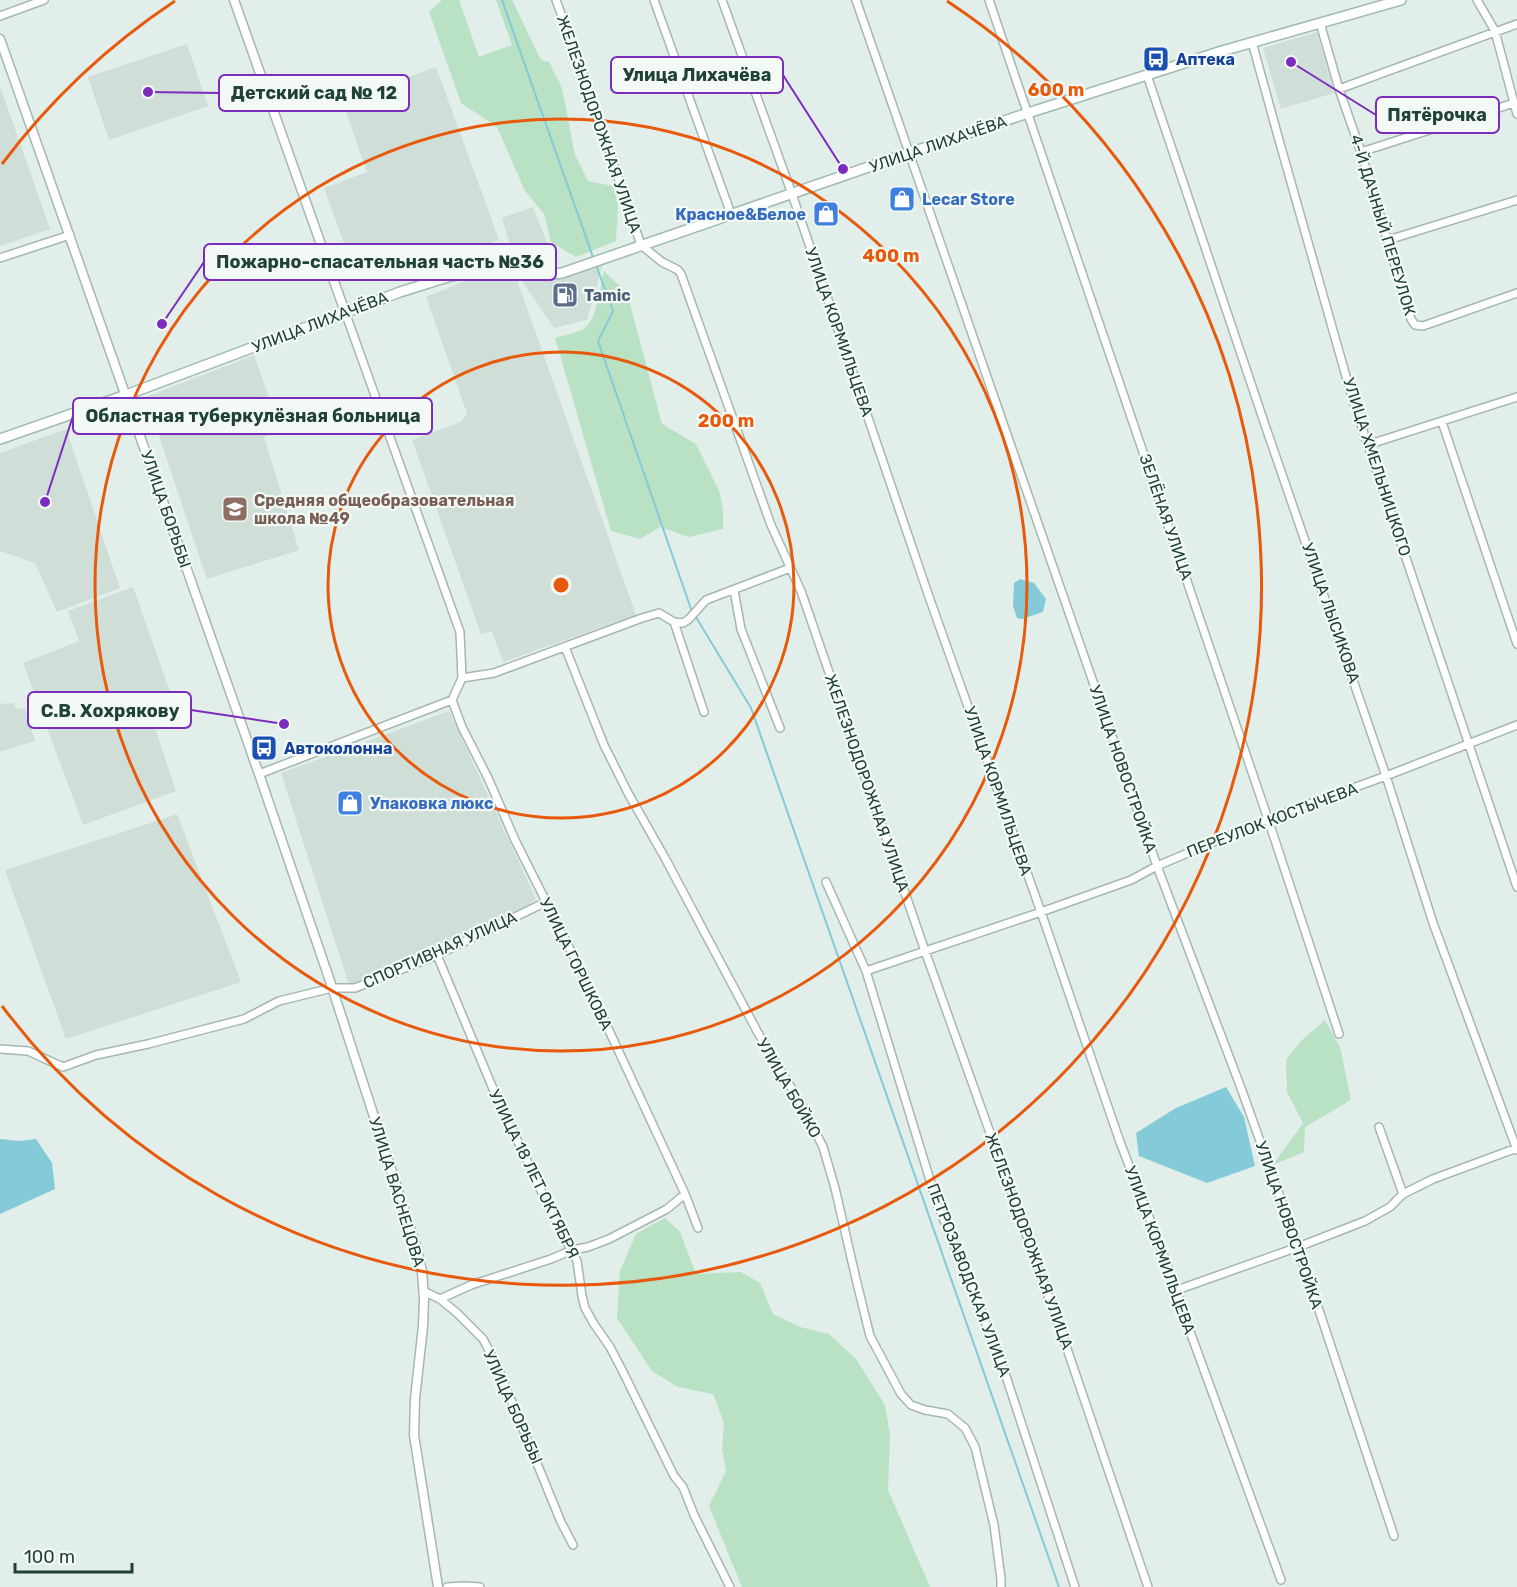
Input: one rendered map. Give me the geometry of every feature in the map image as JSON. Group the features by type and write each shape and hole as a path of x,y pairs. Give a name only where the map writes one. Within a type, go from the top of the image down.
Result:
{"main road":[{"name":"УЛИЦА ЛИХАЧЁВА","path":"0,439 126,395 400,292 451,276 486,270 562,273 909,153 1147,75 1252,42 1401,0"}],"street":[{"path":"0,16 44,0"},
{"path":"234,0 460,632 462,678 452,700 259,774"},
{"name":"ЖЕЛЕЗНОДОРОЖНАЯ УЛИЦА","path":"556,0 641,245 681,274 771,525 801,591 925,951 1062,1334 1148,1587"},
{"path":"654,0 731,214"},
{"name":"УЛИЦА КОРМИЛЬЦЕВА","path":"722,0 792,194 928,594 1120,1142 1177,1290 1180,1307 1281,1580"},
{"name":"УЛИЦА НОВОСТРОЙКА","path":"856,0 1157,866 1298,1247 1394,1536"},
{"name":"ЗЕЛЁНАЯ УЛИЦА","path":"989,0 1339,1034"},
{"path":"1477,0 1495,32 1517,114"},
{"name":"4-Й ДАЧНЫЙ ПЕРЕУЛОК","path":"1320,22 1411,319 1415,325 1423,326 1517,293"},
{"path":"1339,89 1517,24"},
{"name":"УЛИЦА БОРЬБЫ","path":"0,39 331,985"},
{"name":"УЛИЦА ХМЕЛЬНИЦКОГО","path":"1252,42 1367,445 1517,887"},
{"name":"УЛИЦА ЛЫСИКОВА","path":"1147,75 1386,776 1433,923 1517,1149"},
{"path":"1361,152 1514,103"},
{"path":"1388,240 1517,200"},
{"path":"0,258 70,235"},
{"path":"1367,445 1517,397"},
{"path":"1442,422 1517,644"},
{"path":"462,678 494,674 659,613 674,622 683,623 689,620 706,600 790,568"},
{"path":"734,590 741,629 780,728"},
{"path":"674,622 704,712"},
{"name":"УЛИЦА БОЙКО","path":"565,647 604,745 628,793 758,1033 804,1109 822,1147 835,1188 870,1336 901,1394 911,1406 948,1414 965,1428 975,1447 994,1525 1001,1587"},
{"name":"УЛИЦА ГОРШКОВА","path":"452,700 462,727 488,778 515,840 585,981 685,1194 698,1228"},
{"name":"ПЕРЕУЛОК КОСТЫЧЕВА","path":"866,971 1131,880 1157,866 1268,819 1517,725"},
{"name":"ПЕТРОЗАВОДСКАЯ УЛИЦА","path":"826,882 866,971 937,1203 1000,1358 1076,1587"},
{"name":"СПОРТИВНАЯ УЛИЦА","path":"0,1049 28,1051 63,1067 96,1055 244,1019 279,1001 331,985 355,988 437,955 546,902"},
{"name":"УЛИЦА 18 ЛЕТ ОКТЯБРЯ","path":"437,955 499,1103 553,1216 577,1260 585,1308 610,1347 674,1476 683,1487 694,1515 730,1587"},
{"name":"УЛИЦА ВАСНЕЦОВА","path":"331,985 416,1246 422,1271 423,1326 415,1399 414,1434 438,1587"},
{"path":"1379,1126 1403,1194"},
{"path":"1177,1290 1365,1221 1390,1207 1403,1194 1433,1179 1517,1149"},
{"path":"440,1299 471,1285 609,1239 667,1209 685,1194"},
{"name":"УЛИЦА БОРЬБЫ","path":"423,1292 440,1299 483,1339 498,1368 561,1522 573,1545"},
{"path":"447,1587 480,1587"}],"shaded area":[{"path":"1317,32 1334,93 1281,109 1263,48"},
{"path":"187,44 208,106 109,140 88,77"},
{"path":"436,67 499,240 396,277 390,261 355,274 324,188 367,172 342,101"},
{"path":"0,86 50,229 0,246"},
{"path":"533,207 549,248 536,260 502,256 510,246 502,218"},
{"path":"603,263 587,320 554,328 520,278 554,277"},
{"path":"475,277 516,277 636,615 503,662 492,631 481,634 412,440 461,422 467,413 426,297"},
{"path":"254,355 281,431 264,437 299,550 207,579 146,397"},
{"path":"66,429 120,588 57,612 35,563 0,551 0,453"},
{"path":"133,587 174,703 150,713 176,791 83,825 23,663 79,641 68,611"},
{"path":"13,703 17,709 25,708 35,741 0,752 0,704"},
{"path":"449,711 536,899 522,911 349,985 281,773"},
{"path":"177,814 241,982 66,1039 5,870"}],"green space":[{"path":"442,0 459,0 479,57 512,45 496,0 512,0 541,60 549,62 562,88 575,155 588,181 613,186 618,205 616,241 576,257 551,242 544,214 525,191 497,127 461,103 429,12"},
{"path":"604,271 627,293 662,424 696,444 720,493 723,529 689,537 660,527 640,539 611,531 555,338 577,332 588,325 595,312"},
{"path":"1325,1020 1340,1047 1351,1100 1305,1127 1304,1152 1273,1165 1303,1123 1287,1092 1286,1060 1301,1041"},
{"path":"665,1218 680,1232 696,1274 741,1272 760,1283 773,1314 800,1327 829,1334 856,1359 885,1405 890,1435 888,1490 930,1587 742,1587 709,1506 726,1471 722,1449 724,1423 713,1394 678,1387 652,1371 617,1318 620,1271 636,1234"}],"water":[{"path":"1020,579 1034,583 1046,599 1043,612 1022,619 1017,618 1013,606 1014,583"},
{"path":"1226,1087 1244,1117 1255,1166 1207,1183 1139,1156 1136,1133 1176,1108"},
{"path":"0,1139 19,1141 36,1139 52,1163 55,1189 0,1214"}],"waterway":[{"path":"502,0 594,260"},
{"path":"596,265 613,311 598,341 691,609 751,708 1059,1587"}],"place":[{"name":"Аптека","path":"1156,59"},
{"name":"Пятёрочка","path":"1291,62"},
{"name":"Детский сад № 12","path":"148,92"},
{"name":"Улица Лихачёва","path":"843,169"},
{"name":"Lecar Store","path":"902,199"},
{"name":"Красное&Белое","path":"826,214"},
{"name":"Tamic","path":"565,295"},
{"name":"Пожарно-спасательная часть №36","path":"162,324"},
{"name":"Областная туберкулёзная больница","path":"45,502"},
{"name":"Средняя общеобразовательная школа №49","path":"235,509"},
{"name":"С.В. Хохрякову","path":"284,724"},
{"name":"Автоколонна","path":"264,748"},
{"name":"Упаковка люкс","path":"350,803"}]}
